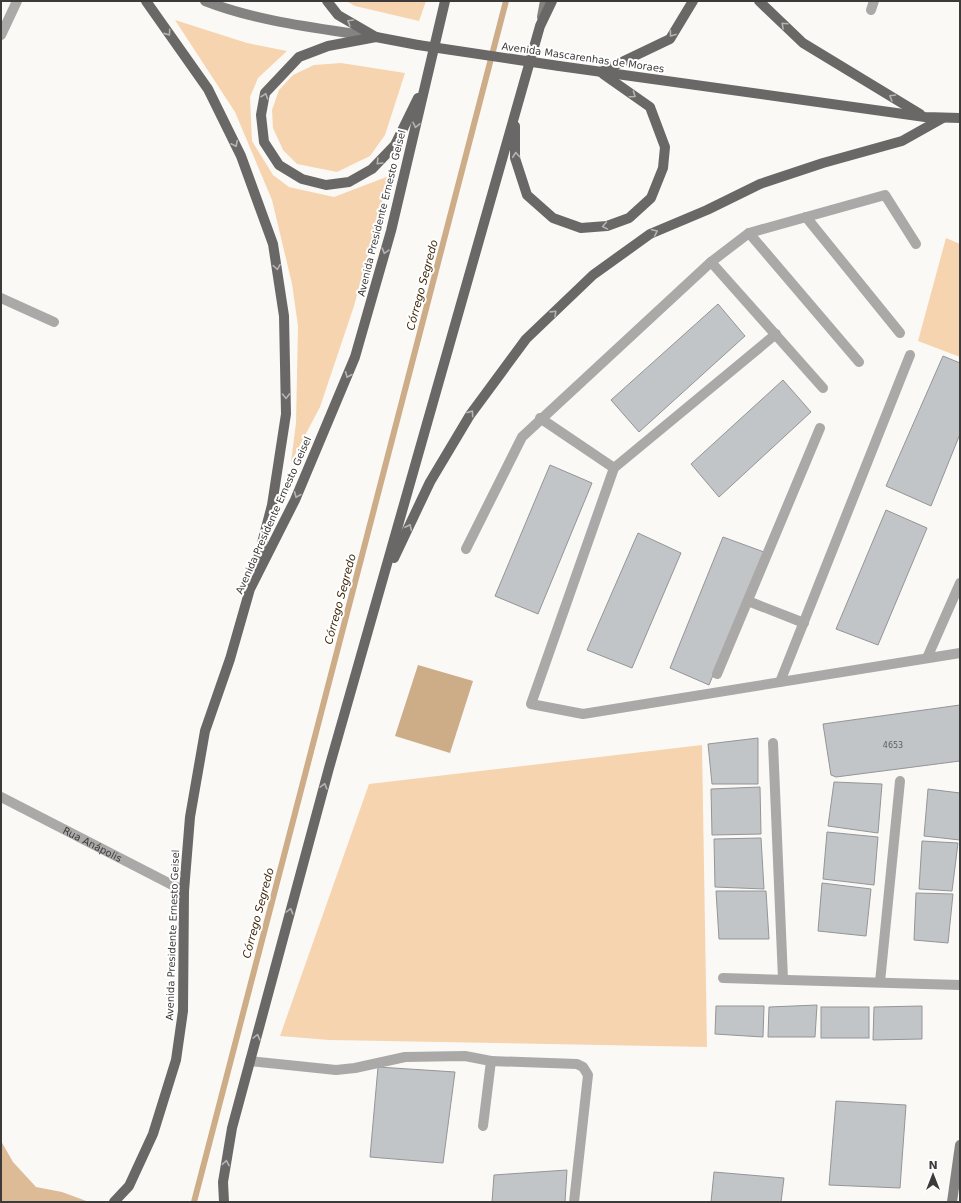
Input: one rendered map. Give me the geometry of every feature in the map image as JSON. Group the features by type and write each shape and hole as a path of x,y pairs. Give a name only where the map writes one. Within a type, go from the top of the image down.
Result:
{"main road":[{"path":"146,1 208,89 241,156 273,244 284,316 286,414 272,505 250,589"},
{"name":"Avenida Mascarenhas de Moraes","path":"205,1 282,23 418,45 925,117 960,118"},
{"path":"327,1 338,15 376,37"},
{"path":"224,1202 223,1182 232,1128 329,768 546,1"},
{"path":"540,26 552,1"},
{"path":"515,114 515,158 527,194 553,218 581,228 607,226 629,218 651,198 663,168 665,148 650,107 601,72 670,39 693,1"},
{"path":"759,1 803,43 925,117"},
{"name":"Avenida Presidente Ernesto Geisel","path":"114,1202 129,1186 153,1134 176,1060 183,1011 184,891 190,817 205,731 230,659 250,589 296,500 355,357 391,231 445,2"},
{"path":"376,37 328,46 298,57 265,92 261,115 264,142 279,165 302,180 326,185 349,182 372,169 395,145 426,80"},
{"path":"381,588 430,482 470,415 526,339 593,275 650,234 707,210 760,184 823,163 902,141 943,118"},
{"path":"952,1202 960,1145"}],"street":[{"path":"1,36 17,1"},
{"path":"466,549 522,437 540,418 711,262 749,233 885,195 916,244"},
{"path":"806,217 900,333"},
{"path":"749,233 859,362"},
{"path":"711,262 823,388"},
{"path":"1,298 54,322"},
{"path":"776,334 614,468 531,704 583,714 960,653"},
{"path":"780,682 910,355"},
{"path":"540,418 614,468"},
{"path":"717,674 820,428"},
{"path":"927,658 960,583"},
{"path":"748,601 804,623"},
{"path":"773,743 783,980"},
{"path":"880,982 900,781"},
{"name":"Rua Anápolis","path":"1,797 184,891"},
{"path":"724,978 960,985"},
{"path":"250,1061 336,1070 355,1068 404,1057 465,1056 491,1061 576,1064 583,1067 588,1075 574,1202"},
{"path":"483,1126 491,1061"}],"shaded area":[{"path":"346,1 426,1 419,21 355,6"},
{"path":"175,20 247,43 287,51 258,78 250,97 252,141 273,175 289,187 334,197 389,176 354,306 320,407 291,462 296,423 298,326 292,284 272,200 235,112"},
{"path":"341,63 405,73 385,135 370,156 337,172 297,164 283,150 273,128 272,110 279,90 293,75 314,65"},
{"path":"946,238 960,244 960,357 918,341"},
{"path":"418,665 473,681 450,753 395,736"},
{"path":"702,745 707,1047 329,1040 280,1036 369,784"},
{"path":"1,1141 13,1162 36,1187 62,1192 89,1202 1,1202"}],"building":[{"path":"718,304 745,336 639,432 611,400"},
{"path":"943,356 960,363 960,434 931,506 886,486"},
{"path":"783,380 811,412 719,497 691,464"},
{"path":"550,465 592,483 538,614 495,596"},
{"path":"886,510 927,528 878,645 836,629"},
{"path":"638,533 681,553 632,668 587,650"},
{"path":"723,537 764,552 709,685 670,668"},
{"path":"960,705 960,761 836,777 831,775 823,724"},
{"path":"758,738 758,784 712,784 708,744"},
{"path":"834,782 882,784 878,833 828,826"},
{"path":"760,787 761,834 712,835 711,789"},
{"path":"928,789 960,793 960,840 924,836"},
{"path":"827,832 878,837 874,885 823,879"},
{"path":"761,838 764,889 715,887 714,839"},
{"path":"922,841 958,843 952,891 919,889"},
{"path":"822,883 871,889 866,936 818,931"},
{"path":"716,891 766,891 769,939 719,939"},
{"path":"916,893 953,894 948,943 914,940"},
{"path":"817,1005 815,1037 768,1037 769,1007"},
{"path":"716,1006 764,1006 763,1037 715,1034"},
{"path":"922,1006 922,1039 873,1040 874,1007"},
{"path":"821,1007 869,1007 869,1038 821,1038"},
{"path":"378,1067 455,1072 443,1163 370,1157"},
{"path":"836,1101 906,1105 900,1188 829,1185"},
{"path":"567,1170 565,1202 492,1202 494,1175"},
{"path":"714,1172 784,1178 781,1202 711,1202"}],"waterway":[{"name":"Córrego Segredo","path":"194,1202 506,1"}]}
